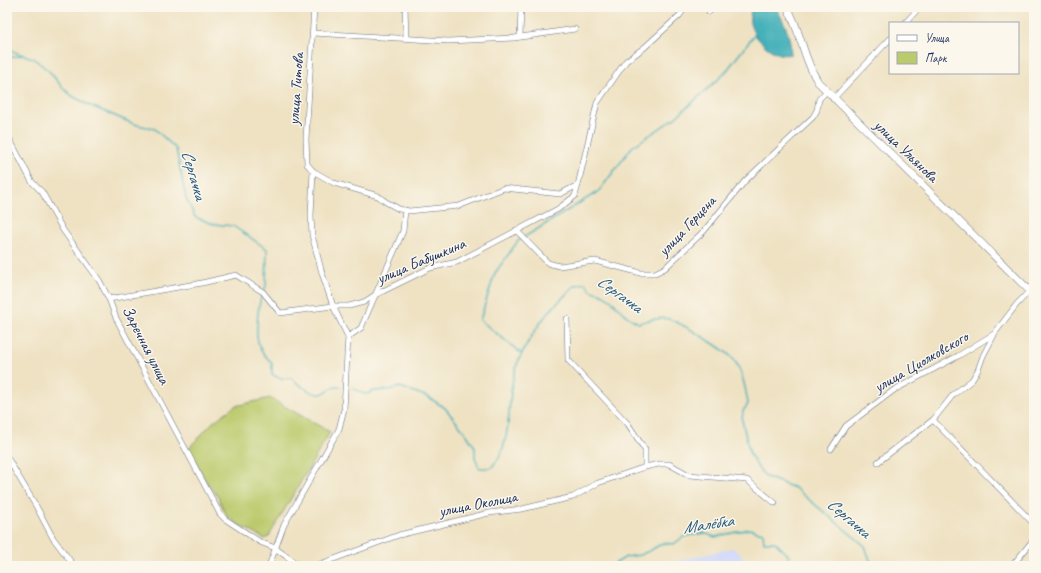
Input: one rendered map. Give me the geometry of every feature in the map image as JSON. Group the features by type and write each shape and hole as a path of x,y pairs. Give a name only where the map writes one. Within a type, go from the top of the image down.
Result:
{"main road":[{"name":"улица Ульянова","path":"787,7 794,21 811,72 826,92 1032,291"}],"street":[{"name":"улица Титова","path":"313,170 307,164 306,139 314,7"},
{"path":"405,7 406,38"},
{"path":"520,37 521,7"},
{"path":"516,230 558,209 575,196 597,103 626,61 645,47 680,15 685,7"},
{"path":"709,12 714,7"},
{"path":"906,22 920,7"},
{"path":"313,33 448,40 520,37 576,29"},
{"path":"833,99 889,40"},
{"name":"улица Герцена","path":"516,230 548,263 559,266 595,261 641,273 655,272 665,268 704,232 745,181 812,116 817,110 819,99 826,92"},
{"name":"Заречная улица","path":"7,137 9,138 32,182 42,192 63,230 99,280 109,299 116,318 220,514 225,519 260,542 276,548 300,566"},
{"path":"269,566 284,526 339,429 344,409 348,337 333,306 312,235 310,216 313,170 334,182 378,196 399,209 405,210 459,206 504,188 560,194 578,185"},
{"path":"348,337 361,328 403,231 405,210"},
{"name":"улица Бабушкина","path":"109,299 202,283 236,275 263,292 280,313 333,306 349,306 364,302 430,268 457,262 516,230"},
{"name":"улица Циолковского","path":"878,462 933,420 953,395 972,380 994,334 1016,304 1032,291"},
{"path":"567,319 568,360 628,424 645,450 646,467"},
{"name":"улица Циолковского","path":"831,449 846,426 894,390 958,356 994,334"},
{"path":"933,420 1034,524"},
{"path":"7,457 53,538 74,566"},
{"name":"улица Околица","path":"315,566 399,535 489,513 522,509 573,497 598,483 658,464 669,464 689,474 747,480 775,503"},
{"path":"1012,566 1034,539"}],"shaded area":[{"path":"733,548 753,566 655,566"}],"green space":[{"path":"270,398 330,432 268,538 265,539 237,524 226,515 217,495 208,485 188,449 213,422 235,406"}],"water":[{"path":"751,7 775,7 787,29 791,54 784,55 778,53 765,46 760,41 755,35 750,23"}],"waterway":[{"path":"522,354 480,320 495,273 518,241 599,191 632,147 675,118 724,74 755,34"},
{"name":"Сергачка","path":"7,45 14,52 33,58 49,71 63,88 72,96 91,106 134,124 155,129 176,149 186,198 195,217 213,224 233,226 267,249 266,286 264,291"},
{"name":"Сергачка","path":"7,58 23,55"},
{"name":"Сергачка","path":"353,388 367,394 373,391 389,390 400,387 428,397 445,408 467,435 475,447 475,457 479,468 491,468 499,458 504,445 507,433 514,373 524,350 536,329 552,309 574,286 585,283 592,291 608,298 627,316 638,323 658,318 669,319 703,337 730,356 740,370 744,381 748,404 743,411 742,420 750,454 758,468 766,477 795,488 865,546 872,566"},
{"name":"Сергачка","path":"262,294 258,314 257,336 261,350 272,363 272,374 281,378 291,378 305,389 318,394 324,393 333,387 341,387"},
{"name":"Малёбка","path":"611,566 626,557 640,555 663,543 674,544 683,537 704,533 715,537 749,529 763,533 764,542 775,542 788,555 793,566"}]}
